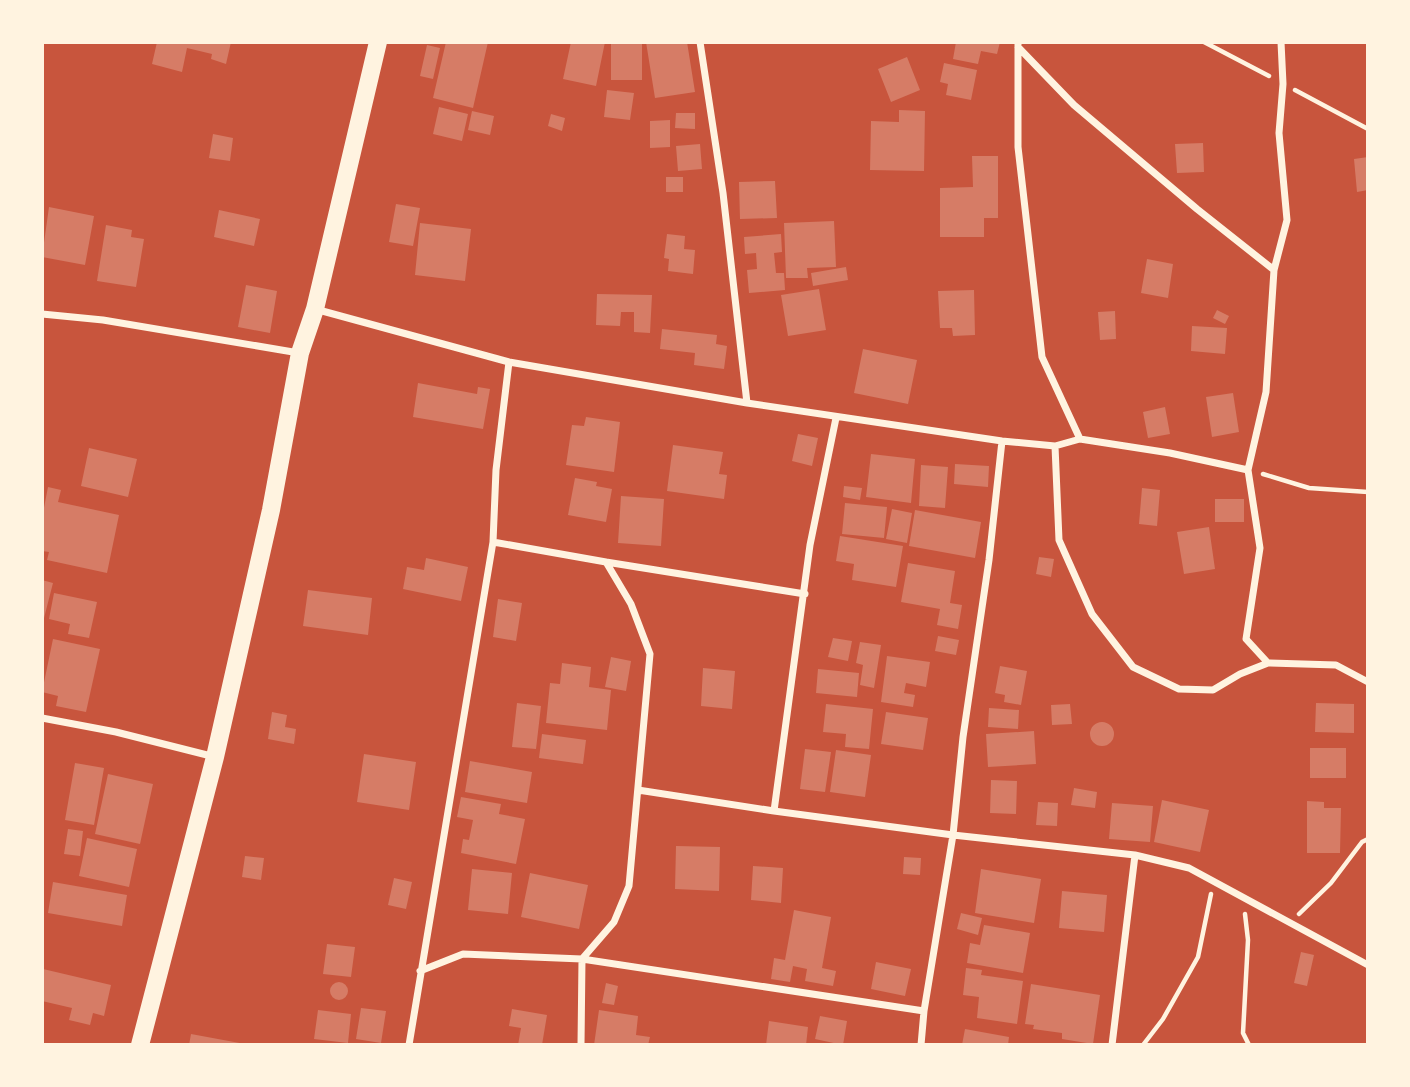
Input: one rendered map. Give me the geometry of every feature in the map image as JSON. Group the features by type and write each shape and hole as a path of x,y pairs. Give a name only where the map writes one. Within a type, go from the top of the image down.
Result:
{"main road":[{"path":"140,1045 215,757 271,510 300,353 315,309 378,42"}],"street":[{"path":"700,42 723,193 747,403"},
{"path":"1268,663 1246,639 1260,548 1248,470 1266,393 1274,270 1287,219 1279,133 1283,84 1281,42"},
{"path":"1017,44 1074,105 1274,270"},
{"path":"1017,44 1018,147 1042,356 1080,439"},
{"path":"315,309 509,362 836,418 1055,446 1080,439 1170,453 1248,470"},
{"path":"42,314 103,320 300,353"},
{"path":"409,1045 492,542 496,470 509,362"},
{"path":"774,811 810,545 836,418"},
{"path":"921,1045 924,1011 953,835 963,737 989,560 1002,441"},
{"path":"1055,446 1059,540 1092,614 1133,667 1179,689 1213,690 1240,674 1268,663 1336,665 1368,682"},
{"path":"492,542 805,594"},
{"path":"580,1045 582,958 614,922 629,886 650,654 631,604 606,562"},
{"path":"42,718 116,732 215,757"},
{"path":"638,790 953,835 1135,855 1189,868 1368,965"},
{"path":"1112,1045 1135,855"},
{"path":"420,971 463,954 582,958 924,1011"}],"path":[{"path":"1248,470 1309,488 1368,492"},
{"path":"1292,923 1331,883 1362,842 1368,839"},
{"path":"1143,1045 1163,1019 1198,957 1214,880"},
{"path":"1243,896 1248,940 1243,1033 1249,1045"}],"building":[{"path":"157,42 231,42 226,64 211,59 212,54 187,48 182,72 152,64"},
{"path":"446,42 488,42 473,108 433,98"},
{"path":"571,42 605,42 596,86 563,79"},
{"path":"611,42 642,42 642,80 611,80"},
{"path":"646,42 687,42 695,92 655,98"},
{"path":"956,42 1000,42 997,54 981,51 978,64 953,59"},
{"path":"427,45 440,48 433,79 420,76"},
{"path":"907,57 920,90 891,102 878,69"},
{"path":"944,63 977,70 971,100 946,95 948,84 940,82"},
{"path":"607,90 634,93 630,120 604,117"},
{"path":"439,107 468,114 462,141 433,134"},
{"path":"899,110 925,111 924,171 870,170 871,121 899,122"},
{"path":"472,111 494,116 490,135 468,130"},
{"path":"676,113 695,113 695,129 675,128"},
{"path":"551,114 565,118 562,131 548,126"},
{"path":"670,120 670,147 650,148 650,121"},
{"path":"213,134 233,138 230,161 209,158"},
{"path":"1203,143 1204,172 1177,173 1175,144"},
{"path":"700,144 702,169 678,171 676,146"},
{"path":"972,156 998,156 998,218 984,218 984,237 940,237 940,188 973,187"},
{"path":"1368,157 1368,190 1357,192 1354,159"},
{"path":"666,177 683,177 683,192 666,192"},
{"path":"775,181 777,218 740,219 739,182"},
{"path":"396,204 420,208 413,246 389,242"},
{"path":"49,207 94,216 85,265 42,257"},
{"path":"219,210 260,219 254,246 214,237"},
{"path":"834,221 836,267 807,268 808,278 786,278 784,223"},
{"path":"420,223 471,229 465,281 415,275"},
{"path":"106,225 132,230 131,237 144,239 136,287 97,281"},
{"path":"667,234 685,236 684,249 695,250 693,274 668,271 669,259 664,258"},
{"path":"781,234 782,252 774,253 776,273 784,273 785,290 749,293 747,270 757,269 756,253 745,254 744,237"},
{"path":"1147,259 1173,264 1168,298 1141,293"},
{"path":"846,267 848,280 813,286 811,273"},
{"path":"246,285 277,291 270,333 238,327"},
{"path":"819,289 826,330 788,336 781,295"},
{"path":"974,290 975,335 953,336 952,328 940,328 938,291"},
{"path":"597,294 652,295 650,333 634,332 634,312 621,312 620,326 596,325"},
{"path":"1217,310 1229,316 1225,324 1213,318"},
{"path":"1115,311 1116,339 1100,340 1098,312"},
{"path":"1192,326 1227,328 1225,354 1191,351"},
{"path":"662,329 717,335 716,344 727,346 724,369 694,365 695,353 660,349"},
{"path":"863,349 917,360 908,404 854,393"},
{"path":"418,383 477,394 478,387 490,389 483,429 413,417"},
{"path":"1233,393 1239,432 1212,437 1206,397"},
{"path":"1165,407 1170,434 1148,438 1143,412"},
{"path":"586,417 620,422 614,472 566,465 572,425 584,426"},
{"path":"798,434 818,438 812,466 792,461"},
{"path":"673,445 723,452 719,474 727,475 724,499 667,491"},
{"path":"89,448 137,459 128,497 81,486"},
{"path":"871,454 915,459 911,503 866,497"},
{"path":"955,464 989,466 988,487 954,484"},
{"path":"921,465 948,467 945,508 919,506"},
{"path":"575,478 597,482 596,486 612,489 606,522 568,515"},
{"path":"844,486 862,488 860,500 843,497"},
{"path":"48,487 61,490 58,502 119,515 107,573 47,560 49,552 42,551 42,518"},
{"path":"1142,488 1160,490 1157,526 1139,524"},
{"path":"621,496 664,499 661,546 618,543"},
{"path":"1215,499 1244,499 1244,522 1215,522"},
{"path":"845,503 887,507 884,538 842,534"},
{"path":"892,509 912,513 907,543 886,539"},
{"path":"915,510 981,522 975,558 909,546"},
{"path":"1209,527 1215,569 1184,574 1177,532"},
{"path":"840,536 903,546 896,587 852,580 854,564 836,561"},
{"path":"1039,557 1054,559 1051,577 1036,574"},
{"path":"426,558 468,567 461,601 403,589 407,567 424,570"},
{"path":"908,563 955,571 950,603 962,605 958,629 937,625 940,609 901,602"},
{"path":"42,580 53,583 43,622 42,622"},
{"path":"308,590 372,598 368,635 303,626"},
{"path":"54,593 97,602 89,638 68,634 70,624 49,619"},
{"path":"498,599 522,603 516,641 493,637"},
{"path":"938,636 959,640 956,655 935,651"},
{"path":"833,638 852,641 848,661 828,657"},
{"path":"53,639 100,649 86,712 56,706 58,696 42,692"},
{"path":"860,642 881,645 874,688 860,685 863,665 856,663"},
{"path":"887,656 930,662 926,687 906,683 904,693 915,695 913,707 881,702"},
{"path":"611,657 631,661 626,691 605,687"},
{"path":"562,663 591,667 589,687 611,690 607,730 546,723 550,683 560,684"},
{"path":"1000,666 1027,671 1021,705 1004,702 1005,695 995,693"},
{"path":"703,668 735,671 732,709 701,706"},
{"path":"818,669 859,673 857,697 816,693"},
{"path":"517,703 541,706 536,749 512,747"},
{"path":"1316,703 1354,704 1354,733 1315,732"},
{"path":"826,704 873,709 869,749 845,747 846,734 823,732"},
{"path":"1070,704 1072,724 1052,725 1051,705"},
{"path":"989,708 1019,710 1018,729 988,727"},
{"path":"272,712 287,715 285,727 296,729 294,744 268,739"},
{"path":"886,712 928,718 923,750 881,744"},
{"path":"1102,722 1110,726 1114,734 1110,742 1102,746 1094,742 1090,734 1094,726"},
{"path":"1034,731 1036,764 988,767 986,734"},
{"path":"542,734 586,740 583,764 539,758"},
{"path":"1310,748 1346,748 1346,778 1310,778"},
{"path":"805,749 831,752 825,792 800,789"},
{"path":"836,750 871,755 865,797 830,792"},
{"path":"364,754 416,762 409,810 357,802"},
{"path":"470,761 532,772 527,803 465,792"},
{"path":"75,763 104,768 94,825 65,820"},
{"path":"108,774 153,784 140,844 95,834"},
{"path":"991,780 1017,781 1016,814 990,813"},
{"path":"1074,788 1097,792 1095,808 1071,805"},
{"path":"461,797 501,804 499,814 525,819 516,864 461,853 463,839 469,840 473,820 457,817"},
{"path":"1162,800 1209,810 1200,852 1154,842"},
{"path":"1307,801 1324,802 1324,808 1341,808 1340,853 1307,853"},
{"path":"1038,802 1058,803 1057,826 1036,825"},
{"path":"1112,803 1153,806 1150,842 1109,839"},
{"path":"68,829 83,831 80,856 64,854"},
{"path":"87,838 137,849 129,887 79,876"},
{"path":"676,846 720,847 719,891 675,889"},
{"path":"245,856 264,858 261,880 242,877"},
{"path":"904,857 921,858 920,875 903,874"},
{"path":"753,866 783,868 781,903 751,900"},
{"path":"472,869 512,873 508,914 468,910"},
{"path":"981,869 1041,879 1034,923 975,913"},
{"path":"530,873 588,885 579,929 521,917"},
{"path":"394,878 412,882 406,909 388,905"},
{"path":"53,882 127,895 122,926 48,913"},
{"path":"1062,891 1107,895 1104,932 1059,928"},
{"path":"794,910 831,917 822,968 836,971 833,986 805,981 807,969 793,966 790,982 771,979 774,958 785,960"},
{"path":"961,913 982,918 978,935 957,929"},
{"path":"984,925 1030,933 1023,973 967,963 970,943 980,945"},
{"path":"327,944 355,947 351,977 323,974"},
{"path":"1301,952 1314,955 1307,986 1294,983"},
{"path":"876,962 911,969 905,996 871,989"},
{"path":"966,968 982,970 981,975 1023,981 1017,1024 977,1018 979,997 963,995"},
{"path":"43,969 111,985 104,1016 93,1013 90,1025 69,1020 72,1008 42,1001"},
{"path":"339,982 345,985 348,991 345,997 339,1000 333,997 330,991 333,985"},
{"path":"606,983 618,986 614,1005 602,1003"},
{"path":"1031,984 1100,995 1093,1044 1062,1039 1062,1033 1033,1029 1034,1025 1025,1024"},
{"path":"361,1008 386,1011 381,1043 356,1039"},
{"path":"512,1009 547,1015 542,1045 518,1045 521,1028 509,1026"},
{"path":"318,1010 351,1014 348,1043 314,1039"},
{"path":"599,1010 638,1016 636,1035 650,1037 648,1045 594,1045"},
{"path":"820,1016 847,1021 843,1045 815,1039"},
{"path":"769,1021 808,1027 806,1045 766,1045"},
{"path":"965,1029 1009,1037 1008,1045 962,1045"},
{"path":"191,1034 245,1044 245,1045 189,1045"}]}
